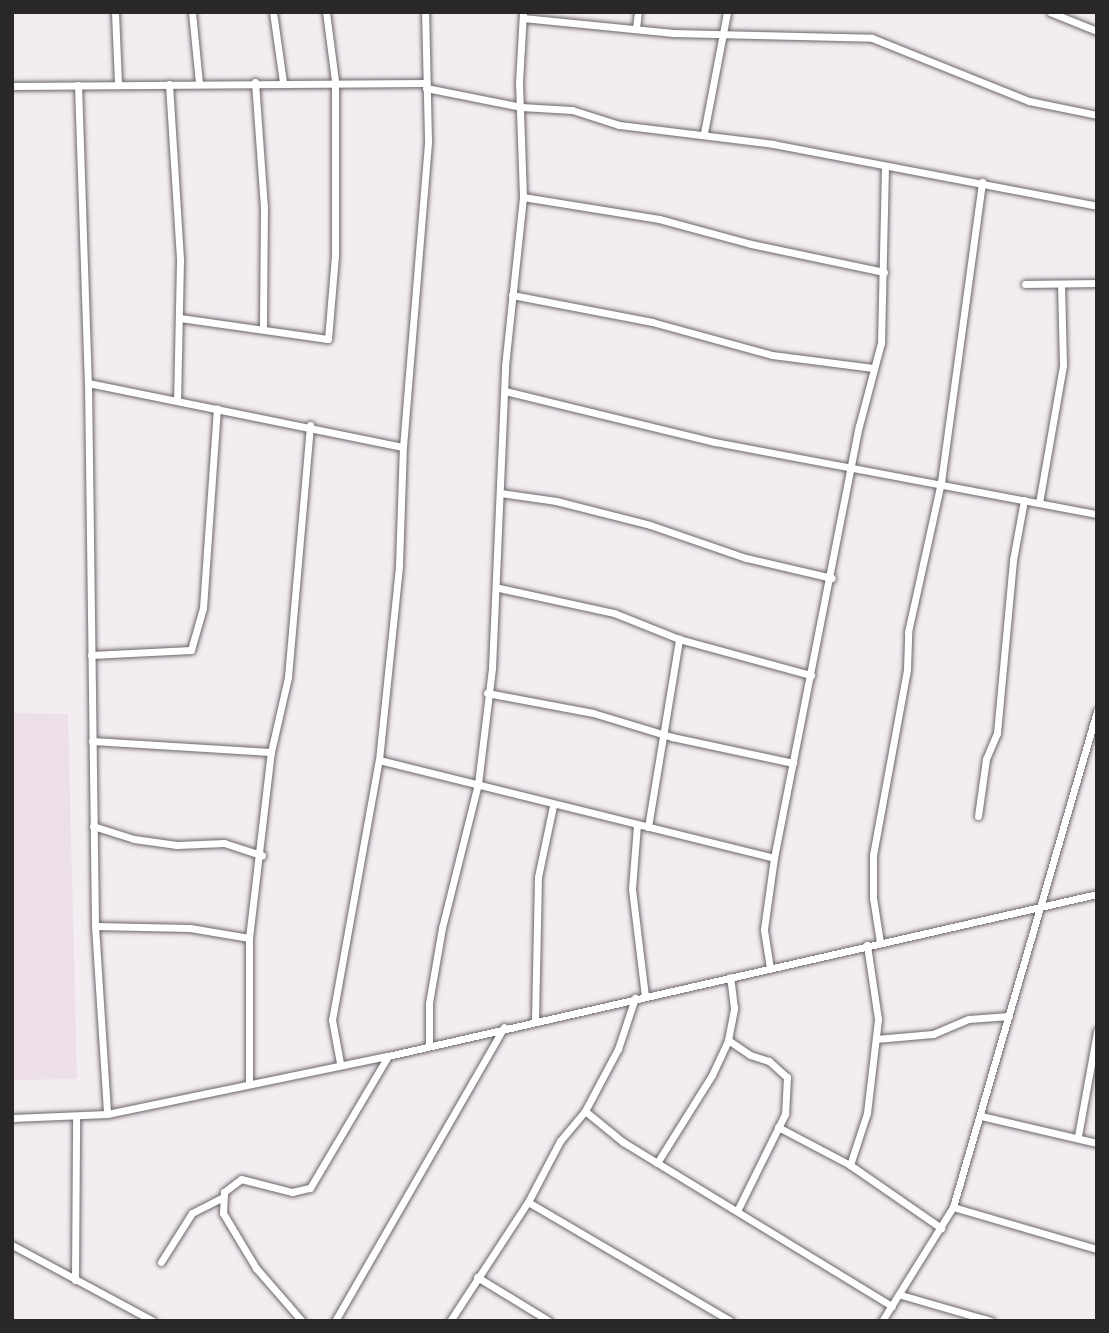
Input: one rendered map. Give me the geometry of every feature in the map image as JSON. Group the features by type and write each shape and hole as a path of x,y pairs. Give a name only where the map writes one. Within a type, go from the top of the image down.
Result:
{"street":[{"path":"115,12 118,84"},
{"path":"192,12 199,83"},
{"path":"273,12 283,82"},
{"path":"180,318 263,327 328,339 335,256 335,81 326,12"},
{"path":"340,1063 332,1020 379,760 399,565 403,447 428,140 425,12"},
{"path":"636,28 638,12"},
{"path":"704,133 727,12"},
{"path":"1050,12 1097,31"},
{"path":"429,1046 429,1003 442,928 478,784 499,588 505,391 523,197 523,15 636,28 723,34 872,38 1029,101 1097,115"},
{"path":"12,86 335,81 426,85 521,107 572,110 619,125 704,133 884,169 982,182 1097,206"},
{"path":"254,82 264,208 263,327"},
{"path":"169,84 180,318 177,400"},
{"path":"78,85 88,383 95,926 107,1114"},
{"path":"770,968 764,929 774,858 873,368 881,343 884,169"},
{"path":"880,942 873,898 873,855 907,669 910,621 941,482 982,182"},
{"path":"523,197 659,219 751,244 884,272"},
{"path":"1026,284 1097,283"},
{"path":"1039,503 1063,365 1060,284"},
{"path":"512,295 652,322 772,355 873,368"},
{"path":"88,383 310,425 403,447"},
{"path":"505,391 852,471 941,482 1097,514"},
{"path":"91,655 191,650 203,608 217,408"},
{"path":"249,1083 250,938 262,855 271,752 288,677 310,425"},
{"path":"500,493 556,501 650,526 746,558 832,578"},
{"path":"978,816 986,759 997,733 1007,613 1024,500"},
{"path":"499,588 614,612 679,639 811,675"},
{"path":"648,827 679,639"},
{"path":"487,693 593,713 664,734 793,763"},
{"path":"882,1321 901,1295 953,1207 1097,711"},
{"path":"92,741 271,752"},
{"path":"379,760 478,784 553,806 774,858"},
{"path":"535,1020 538,877 553,806"},
{"path":"93,825 134,839 177,845 223,843 262,855"},
{"path":"637,825 632,888 645,996"},
{"path":"12,1118 76,1118 107,1114 340,1063 387,1056 504,1027 1097,894"},
{"path":"95,926 190,928 250,938"},
{"path":"850,1166 867,1113 878,1019 867,945"},
{"path":"657,1163 712,1075 728,1040 734,1008 730,977"},
{"path":"450,1321 528,1202 560,1141 584,1111 618,1049 635,998"},
{"path":"876,1039 933,1034 969,1019 1009,1016"},
{"path":"335,1321 504,1027"},
{"path":"1078,1136 1097,1031"},
{"path":"728,1040 787,1077 785,1114 737,1211"},
{"path":"161,1262 192,1213 223,1197 241,1179 292,1192 310,1188 387,1056"},
{"path":"584,1111 657,1163 892,1307"},
{"path":"981,1116 1078,1136 1097,1143"},
{"path":"75,1280 76,1118"},
{"path":"778,1127 850,1166 941,1228"},
{"path":"223,1197 223,1213 256,1268 302,1321"},
{"path":"528,1202 731,1321"},
{"path":"953,1207 1097,1249"},
{"path":"12,1245 153,1321"},
{"path":"477,1277 549,1321"},
{"path":"901,1295 991,1321"}],"shaded area":[{"path":"12,713 68,714 77,1079 12,1080"}]}
